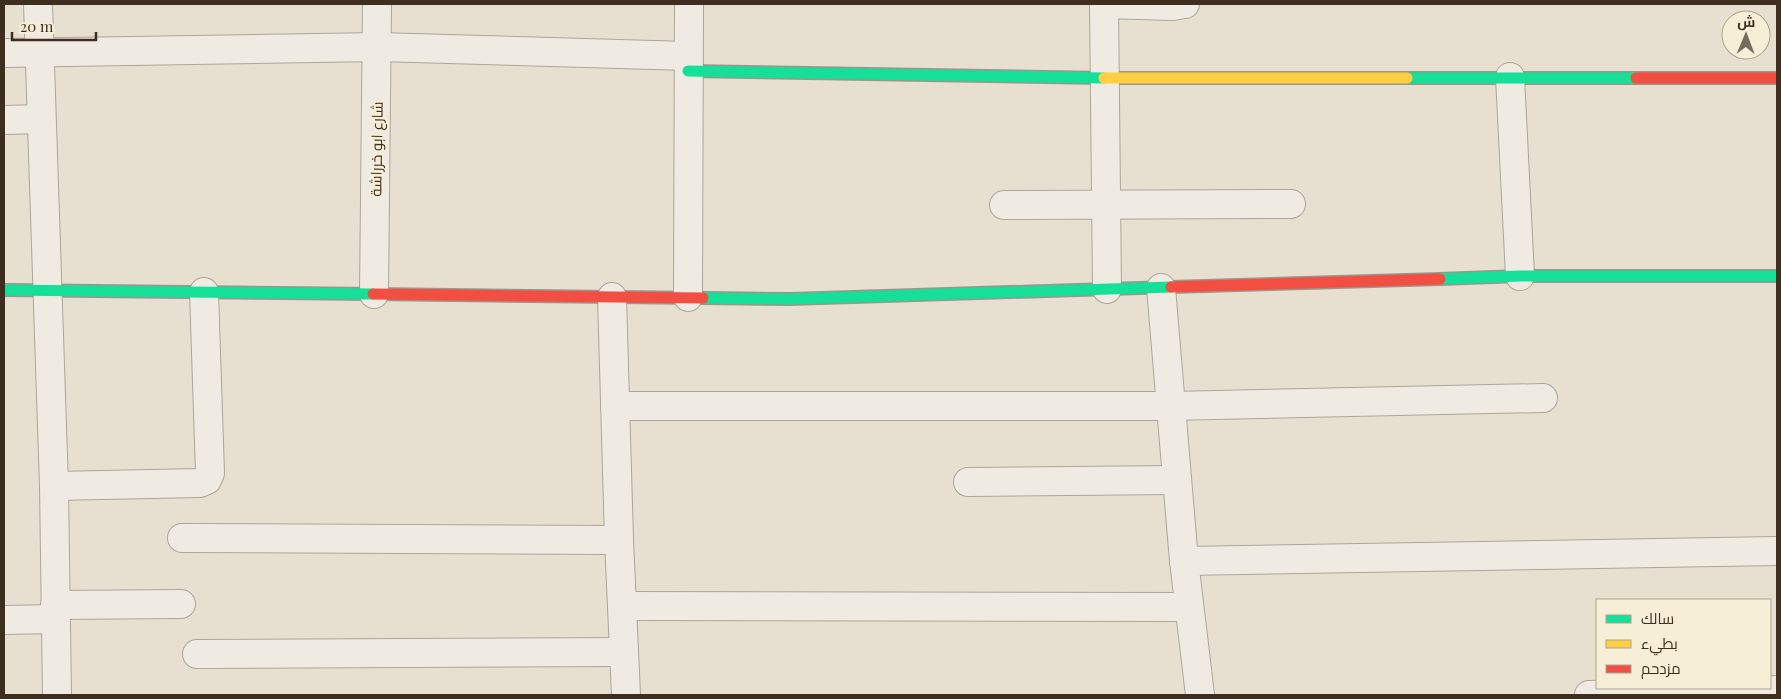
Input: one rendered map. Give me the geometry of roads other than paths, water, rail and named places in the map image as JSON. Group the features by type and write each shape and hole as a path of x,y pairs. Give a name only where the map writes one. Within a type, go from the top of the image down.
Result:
{"street":[{"path":"38,4 54,486 57,695"},
{"name":"شارع ابو خرراشة","path":"374,294 377,4"},
{"path":"688,298 689,4"},
{"path":"1107,290 1104,4 1173,6 1185,4"},
{"path":"4,53 378,47 688,63 1104,78 1777,78"},
{"path":"1510,77 1520,276"},
{"path":"4,120 42,119"},
{"path":"1004,206 1291,204"},
{"path":"4,290 790,299 1520,276 1777,276"},
{"path":"1161,288 1184,561 1200,695"},
{"path":"54,486 200,484 207,480 210,474 204,292"},
{"path":"612,297 619,540 626,695"},
{"path":"615,406 1171,406 1542,398"},
{"path":"968,482 1177,480"},
{"path":"182,538 619,540"},
{"path":"1184,561 1777,551"},
{"path":"4,620 55,612 181,604"},
{"path":"622,606 1189,607"},
{"path":"197,654 624,652"},
{"path":"1589,695 1777,690"}]}
